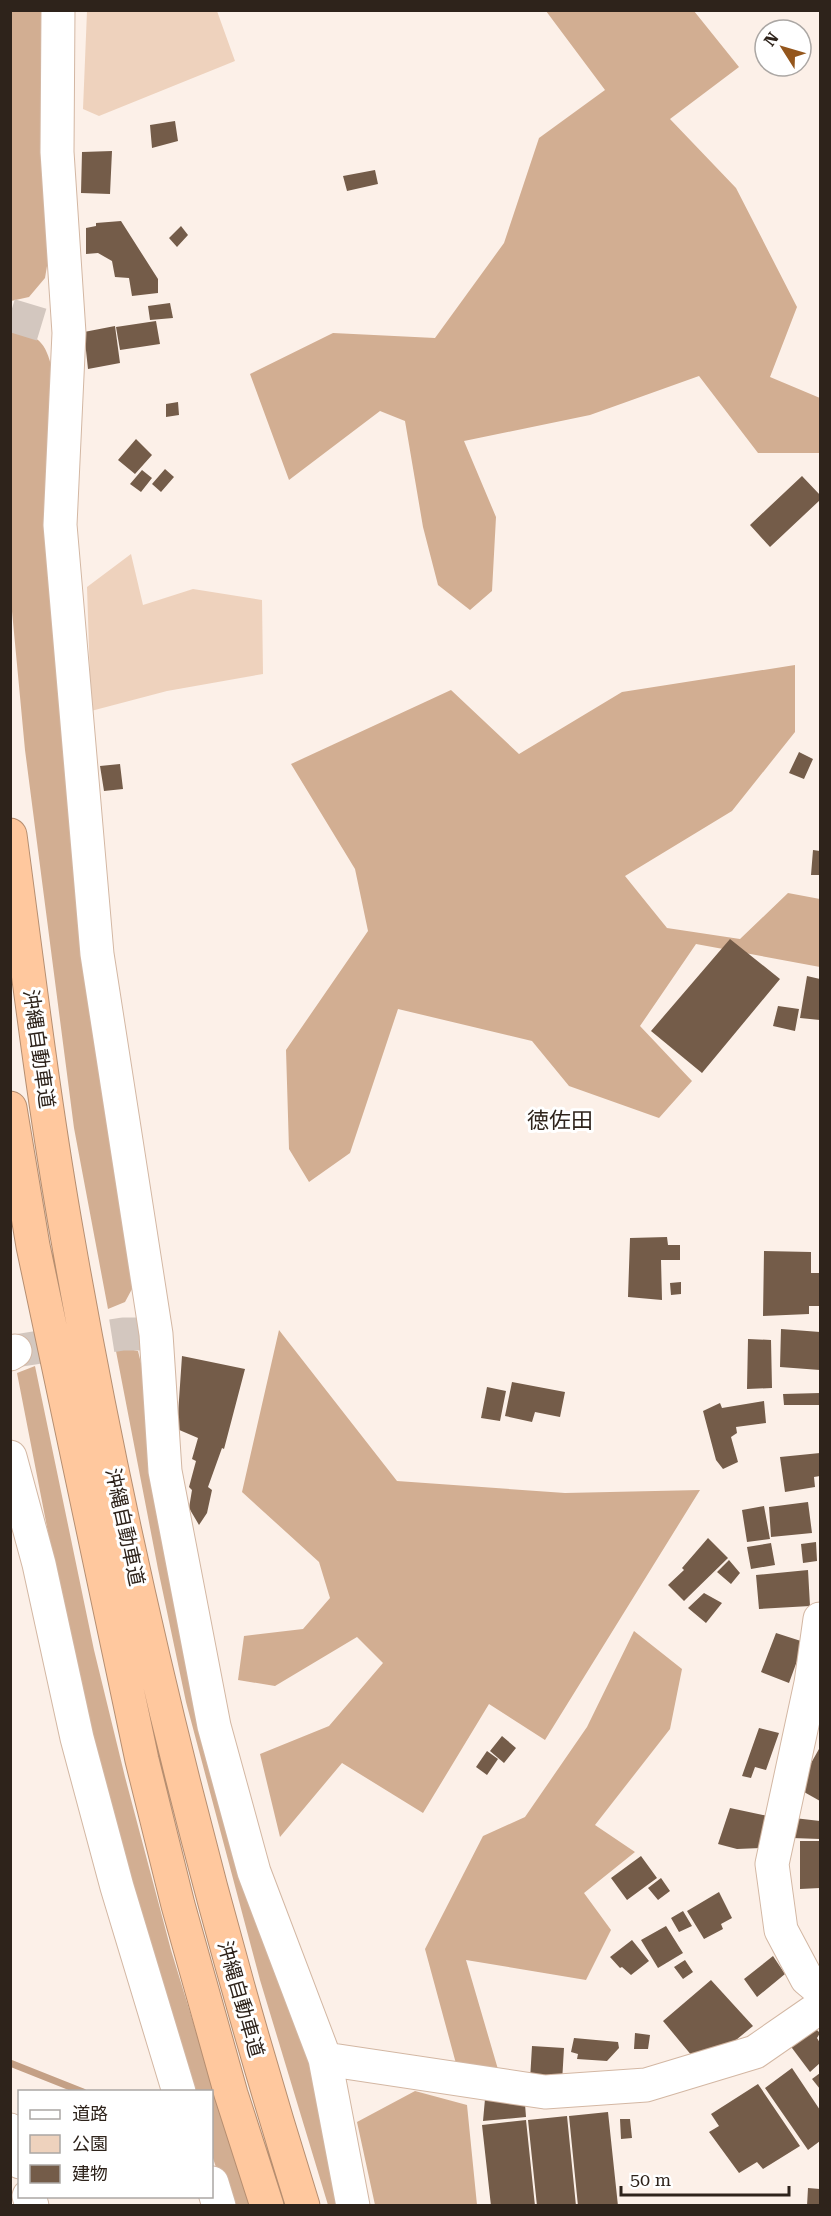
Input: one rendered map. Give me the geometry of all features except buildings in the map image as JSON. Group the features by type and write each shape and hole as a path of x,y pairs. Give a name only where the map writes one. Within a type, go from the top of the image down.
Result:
{"highway":[{"name":"沖縄自動車道","path":"10,835 44,1088 67,1237 93,1378 132,1563 174,1748 210,1888 264,2081 303,2205"},
{"name":"沖縄自動車道","path":"10,1108 33,1246 142,1760 193,1960 231,2094 267,2205"}],"street":[{"path":"58,10 57,153 69,333 60,525 97,954 156,1334 165,1471 214,1726 254,1872 325,2059 353,2205"},
{"path":"10,1457 39,1564 78,1738 108,1852 179,2090"},
{"path":"820,1619 811,1683 772,1864 781,1930 807,1978 820,1990"},
{"path":"325,2059 545,2092 646,2085 755,2052 820,2007"},
{"path":"10,2130 18,2156"},
{"path":"213,2186 219,2205"}],"green space":[{"path":"87,11 217,11 235,61 99,116 83,109"},
{"path":"131,554 143,605 193,589 262,600 263,674 167,691 91,711 87,587"}],"shaded area":[{"path":"11,11 46,11 50,248 45,278 29,297 11,301"},
{"path":"546,11 694,11 739,67 670,119 736,188 797,307 770,377 820,398 820,453 758,453 699,376 590,415 464,441 496,517 492,591 470,610 438,585 423,527 405,421 380,411 289,480 250,374 333,333 435,338 504,243 539,138 605,90"},
{"path":"10,331 28,334 39,341 47,352 52,369 132,1289 125,1302 108,1309 74,1128 25,750 10,590"},
{"path":"795,665 795,732 732,811 625,876 667,928 740,939 788,893 820,899 820,967 696,944 640,1026 692,1081 659,1118 569,1086 532,1041 398,1009 350,1153 309,1182 289,1149 286,1050 368,931 355,869 291,764 451,690 519,754 622,692"},
{"path":"279,1330 397,1481 565,1493 700,1490 545,1740 489,1704 423,1813 342,1763 280,1837 260,1754 329,1726 383,1663 357,1637 275,1686 238,1680 244,1636 303,1629 330,1598 319,1562 242,1492"},
{"path":"115,1346 138,1351 346,2205 328,2205 260,1980 186,1702"},
{"path":"35,1366 94,1650 125,1777 171,1950 249,2205 228,2205 213,2158 213,2090 191,2090 114,1829 68,1635 17,1373"},
{"path":"634,1631 682,1669 670,1729 595,1825 635,1852 584,1893 611,1930 586,1980 466,1960 502,2083 458,2071 425,1949 483,1836 525,1817 587,1727"},
{"path":"415,2091 467,2105 477,2205 375,2205 357,2122"}],"waterway":[{"path":"10,2063 78,2090"}],"tunnel":[{"path":"10,315 69,333"},
{"path":"15,1351 123,1334 156,1334"}],"district":[{"name":"徳佐田","path":"560,1120"}]}
